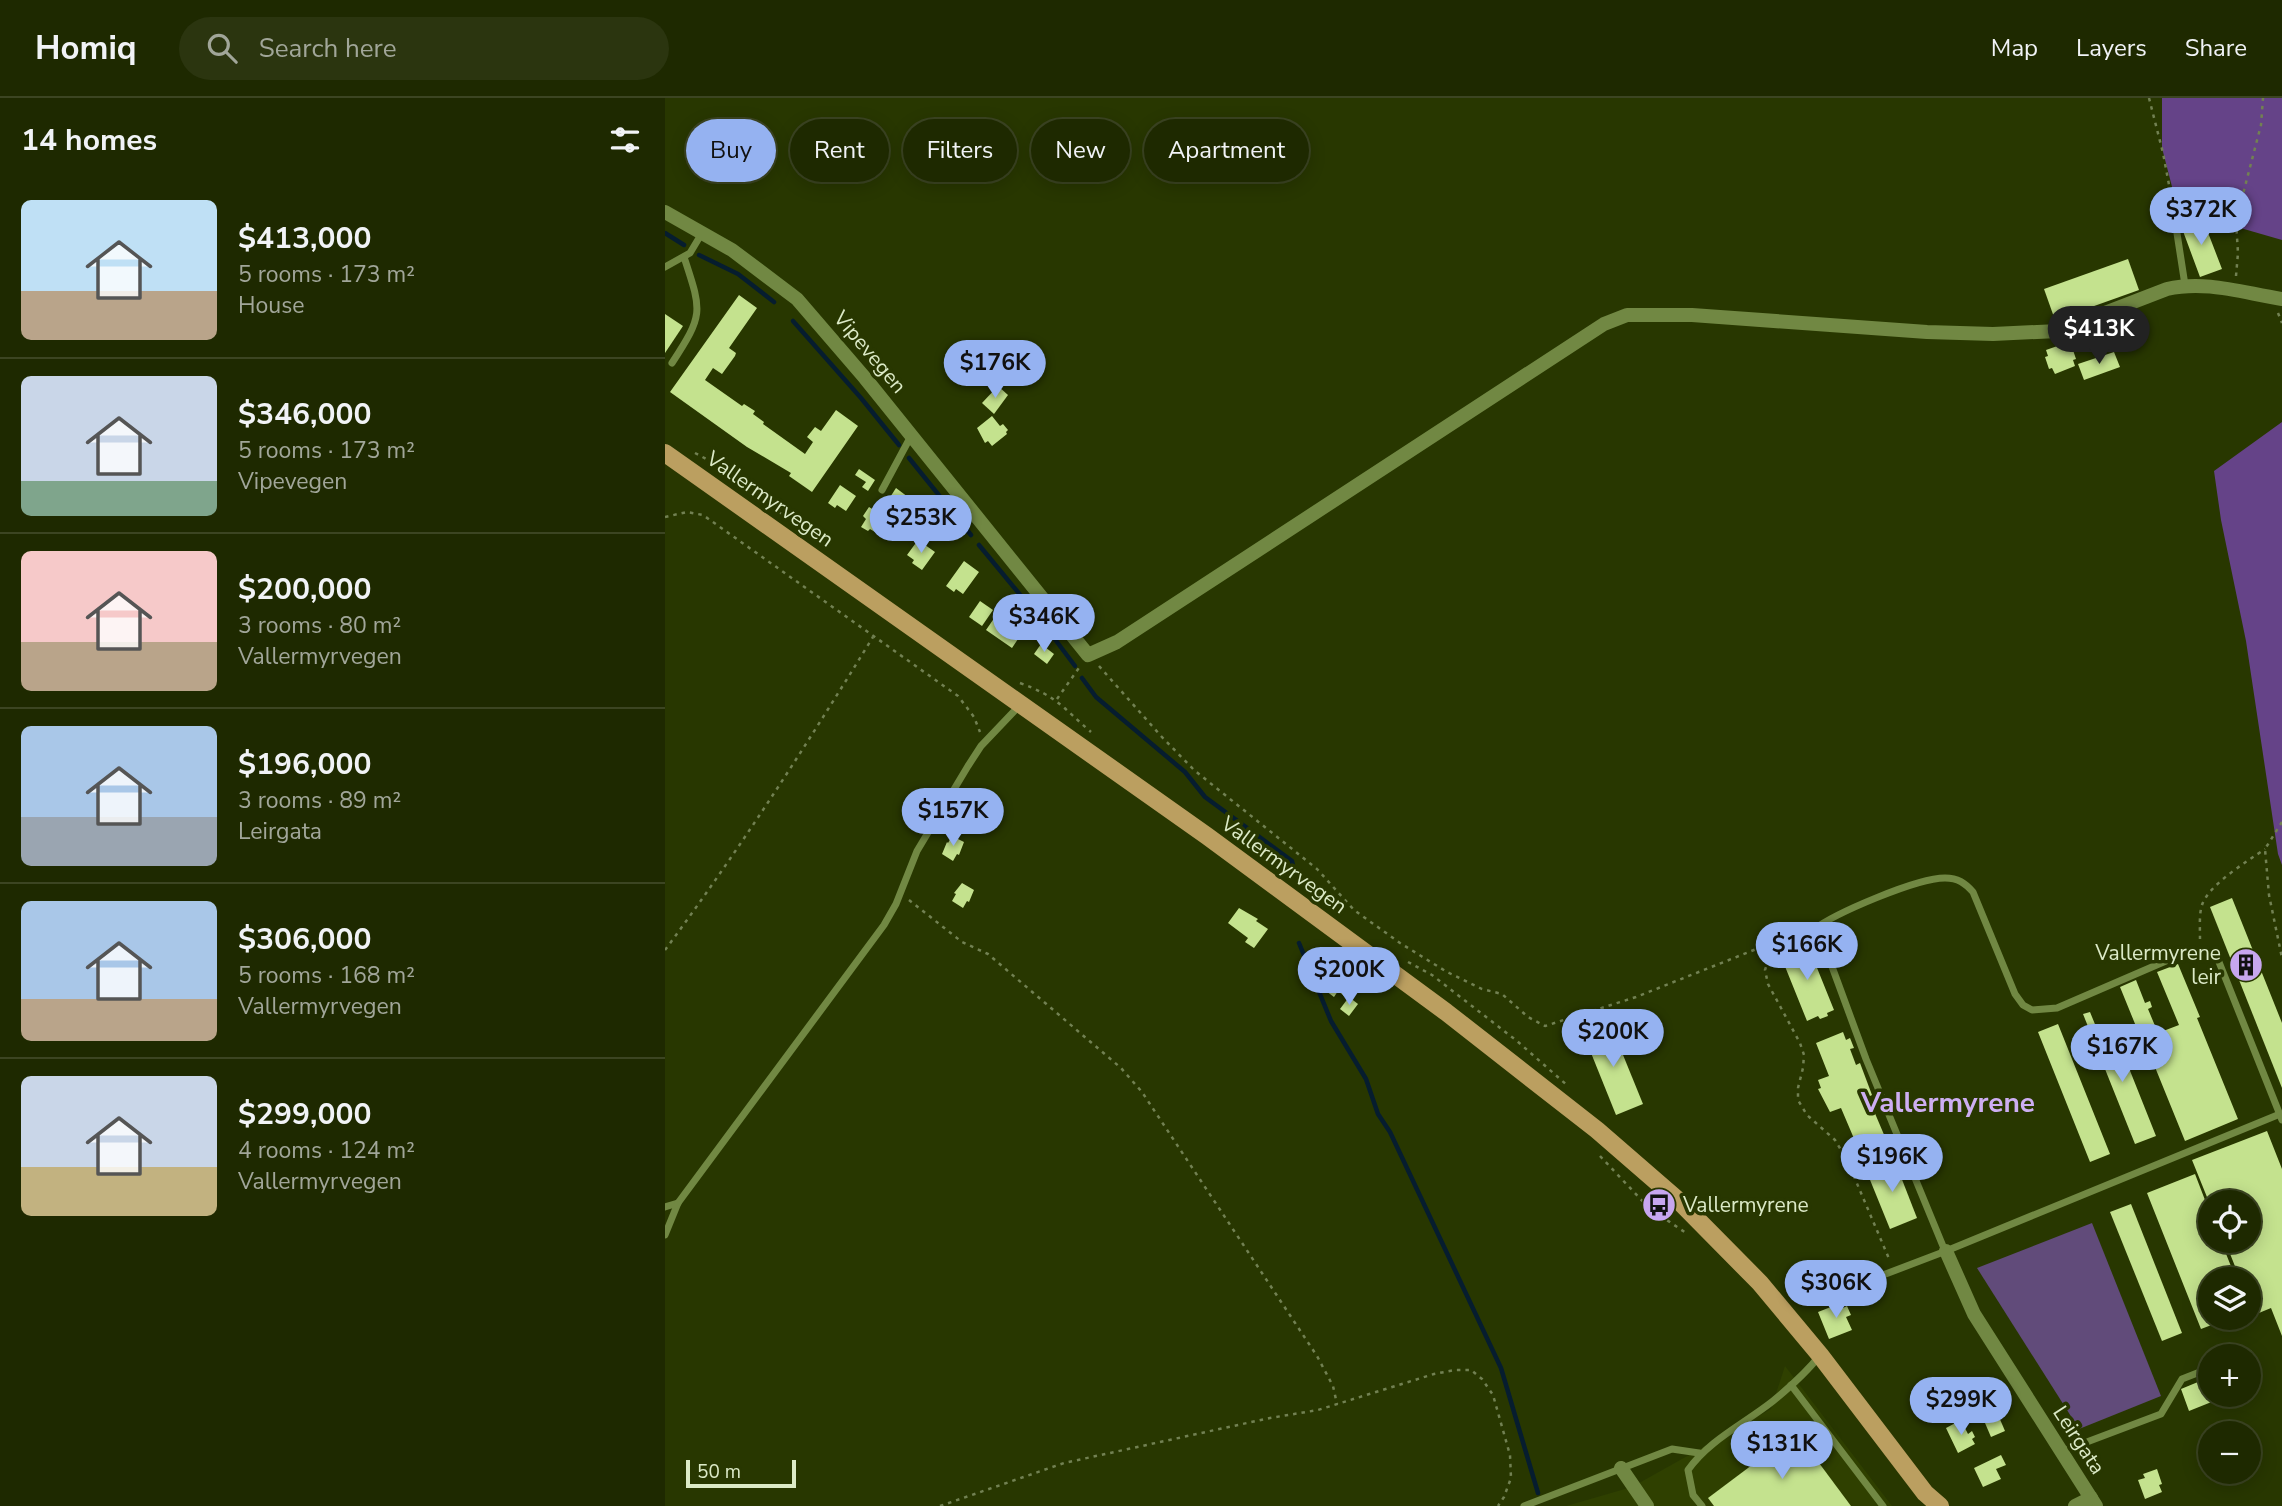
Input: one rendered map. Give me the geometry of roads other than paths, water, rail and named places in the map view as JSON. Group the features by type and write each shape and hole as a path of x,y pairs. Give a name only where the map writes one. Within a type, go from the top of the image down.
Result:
{"main road":[{"name":"Vallermyrvegen","path":"665,453 1196,829 1446,1012 1597,1130 1679,1202 1760,1283 1820,1355 1928,1500 1940,1506"}],"street":[{"name":"Vipevegen","path":"665,212 753,264 797,299 865,378 1088,655 1117,642 1604,324 1627,315 1692,315 1927,332 1993,334 2059,331 2167,289 2186,285"},
{"path":"2186,285 2282,299"},
{"name":"Leirgata","path":"1946,1251 1974,1314 2093,1502"},
{"path":"1621,1468 1647,1506"},
{"path":"2075,1506 2093,1502"}],"lane":[{"path":"2172,201 2186,285"},
{"path":"665,268 690,253 702,233"},
{"path":"672,363 692,333 697,317 698,299 684,257"},
{"path":"883,490 912,436"},
{"path":"665,1234 678,1203 884,925 917,851 981,746 1021,704"},
{"path":"1841,1291 1946,1251 2281,1117 2217,957 2208,951 2199,950 2165,960 2057,1008 2038,1010 2023,1005 2014,994 1973,892 1955,878 1937,878 1922,882 1825,922 1813,930 1827,953 1866,1059 1946,1251"},
{"path":"665,1207 678,1203"},
{"path":"1702,1506 1693,1495 1688,1470 1699,1454 1773,1401 1820,1355"},
{"path":"2063,1451 2161,1413 2182,1379 2198,1373"},
{"path":"1791,1385 1882,1506"},
{"path":"1524,1506 1672,1449 1699,1454"}],"waterway":[{"path":"665,233 684,245"},
{"path":"699,255 738,274 774,302"},
{"path":"793,321 899,445"},
{"path":"909,458 971,535"},
{"path":"979,545 1040,619"},
{"path":"1048,630 1075,666"},
{"path":"1082,678 1096,697 1185,772 1205,797 1292,861 1293,866"},
{"path":"1299,943 1331,1021 1366,1079 1378,1114 1390,1132 1501,1368 1538,1493"}],"place":[{"name":"Vallermyrene leir","path":"2246,965"},
{"name":"Vallermyrene","path":"1659,1205"}],"district":[{"name":"Vallermyrene","path":"1948,1102"}]}
